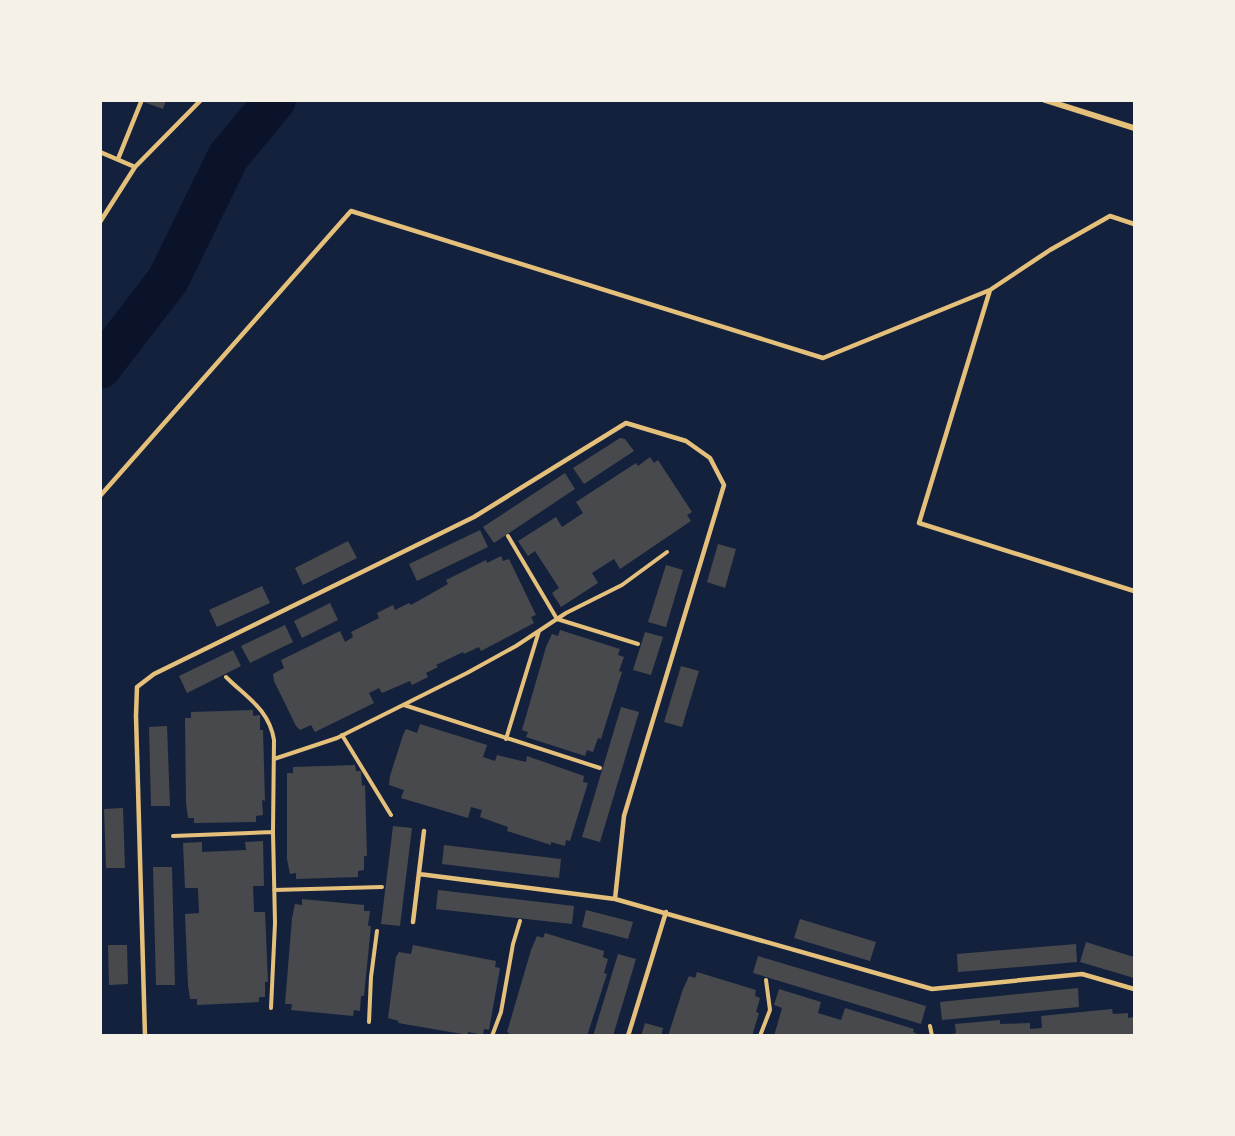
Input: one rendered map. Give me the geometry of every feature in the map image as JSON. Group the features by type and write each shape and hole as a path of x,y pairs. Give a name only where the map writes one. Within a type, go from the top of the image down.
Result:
{"street":[{"path":"1045,100 1134,128"}],"lane":[{"path":"100,222 135,167 201,100"},
{"path":"118,159 141,102"},
{"path":"100,152 135,167"},
{"path":"100,496 351,211 823,358 990,290 1050,250 1110,216 1134,224"},
{"path":"990,290 919,523 1134,591"},
{"path":"145,1035 137,687 154,674 474,517 626,423 686,441 710,458 723,485 624,816 615,899"},
{"path":"413,922 424,831"},
{"path":"419,874 615,899 932,989 1082,974 1134,989"},
{"path":"628,1035 666,912"}],"path":[{"path":"508,536 557,619 638,644"},
{"path":"274,759 342,735 467,673 539,632 557,619 622,585 667,552"},
{"path":"506,739 539,632"},
{"path":"226,677 261,708 267,717 274,740 275,962 272,1008"},
{"path":"403,705 600,768"},
{"path":"342,735 391,815"},
{"path":"172,836 273,832"},
{"path":"274,890 382,887"},
{"path":"492,1035 501,1012 513,944 520,921"},
{"path":"369,1022 371,977 377,931"},
{"path":"760,1035 770,1010 766,980"},
{"path":"930,1026 932,1035"}],"building":[{"path":"138,100 166,100 163,109"},
{"path":"620,438 625,439 634,451 584,484 573,468"},
{"path":"650,457 654,463 658,460 692,512 687,515 691,521 620,569 614,559 592,573 598,583 561,607 552,593 559,588 535,551 528,556 518,541 556,517 562,527 583,513 576,502 636,463 638,466"},
{"path":"565,473 575,489 494,543 483,527"},
{"path":"480,530 488,547 417,581 409,564"},
{"path":"348,541 357,558 303,585 295,568"},
{"path":"718,544 736,549 725,588 707,582"},
{"path":"501,556 503,561 509,559 536,615 531,617 534,623 481,651 479,647 436,665 438,667 426,673 428,677 412,685 410,681 382,693 379,688 369,693 374,703 315,732 311,725 300,730 296,726 274,681 273,674 284,668 281,660 340,631 345,642 353,637 351,632 379,618 377,613 393,605 395,610 409,603 411,605 448,584 446,580 486,560 487,563"},
{"path":"666,565 683,570 666,627 648,622"},
{"path":"262,586 270,603 217,627 209,610"},
{"path":"330,603 338,620 302,638 294,621"},
{"path":"285,625 293,642 250,663 241,646"},
{"path":"560,630 620,649 618,655 624,657 619,671 622,672 601,739 598,738 593,752 587,750 585,756 526,737 528,732 522,730 546,647 552,634 558,636"},
{"path":"645,632 663,637 651,675 633,670"},
{"path":"233,650 241,666 187,693 179,676"},
{"path":"681,666 699,671 682,727 664,722"},
{"path":"621,707 639,712 600,842 582,837"},
{"path":"253,710 253,716 260,715 260,730 263,730 265,801 262,800 263,815 256,816 256,822 194,823 194,818 188,818 186,803 185,718 191,718 191,712"},
{"path":"420,724 487,745 483,757 495,761 497,755 526,762 527,756 584,776 583,782 588,783 570,841 566,840 565,846 551,842 551,845 507,831 508,827 480,817 482,810 471,807 468,818 401,798 404,790 389,785 390,776 406,729 417,733"},
{"path":"167,726 170,806 151,806 149,727"},
{"path":"355,765 356,771 361,771 362,786 365,785 367,856 364,856 364,870 358,871 358,877 296,879 296,873 290,874 287,859 287,773 293,773 293,767"},
{"path":"123,808 125,868 106,868 104,809"},
{"path":"393,826 412,828 400,926 381,924"},
{"path":"263,841 264,886 253,886 254,912 265,912 268,982 265,982 265,997 259,997 259,1002 197,1005 197,999 190,999 188,985 185,914 199,913 198,888 185,888 183,843 202,842 202,852 246,850 245,842"},
{"path":"444,845 561,859 559,878 442,864"},
{"path":"153,867 172,867 175,985 156,985"},
{"path":"438,890 574,906 572,924 436,909"},
{"path":"302,899 364,905 364,911 370,911 368,926 371,926 364,996 361,996 360,1011 354,1010 353,1016 291,1010 292,1004 285,1004 292,918 295,904 302,905"},
{"path":"586,910 633,922 628,939 582,927"},
{"path":"800,919 876,942 870,961 794,938"},
{"path":"545,933 604,951 603,957 608,959 604,973 607,974 587,1036 513,1036 507,1032 531,950 537,936 543,938"},
{"path":"1086,942 1134,957 1134,978 1080,962"},
{"path":"1076,944 1077,962 958,972 957,954"},
{"path":"108,945 127,945 128,984 109,985"},
{"path":"413,945 496,961 495,967 500,968 489,1030 484,1029 483,1035 468,1032 468,1035 398,1023 399,1021 388,1018 396,957 399,952 411,954"},
{"path":"618,954 636,959 613,1036 593,1036"},
{"path":"758,956 926,1006 921,1024 753,973"},
{"path":"697,972 756,990 755,996 760,998 756,1012 759,1013 752,1036 668,1036 683,989 689,976 695,978"},
{"path":"1078,988 1079,1007 942,1020 940,1002"},
{"path":"779,989 821,1002 818,1013 841,1020 845,1008 914,1029 913,1032 922,1036 774,1036 782,1008 774,1005"},
{"path":"1112,1009 1113,1014 1128,1013 1128,1018 1133,1017 1134,1036 945,1036 956,1033 955,1024 1000,1020 1000,1024 1030,1023 1030,1029 1042,1028 1041,1016"},
{"path":"645,1023 663,1028 661,1036 641,1036"}],"waterway":[{"path":"100,368 168,280 228,157 275,100"}]}
